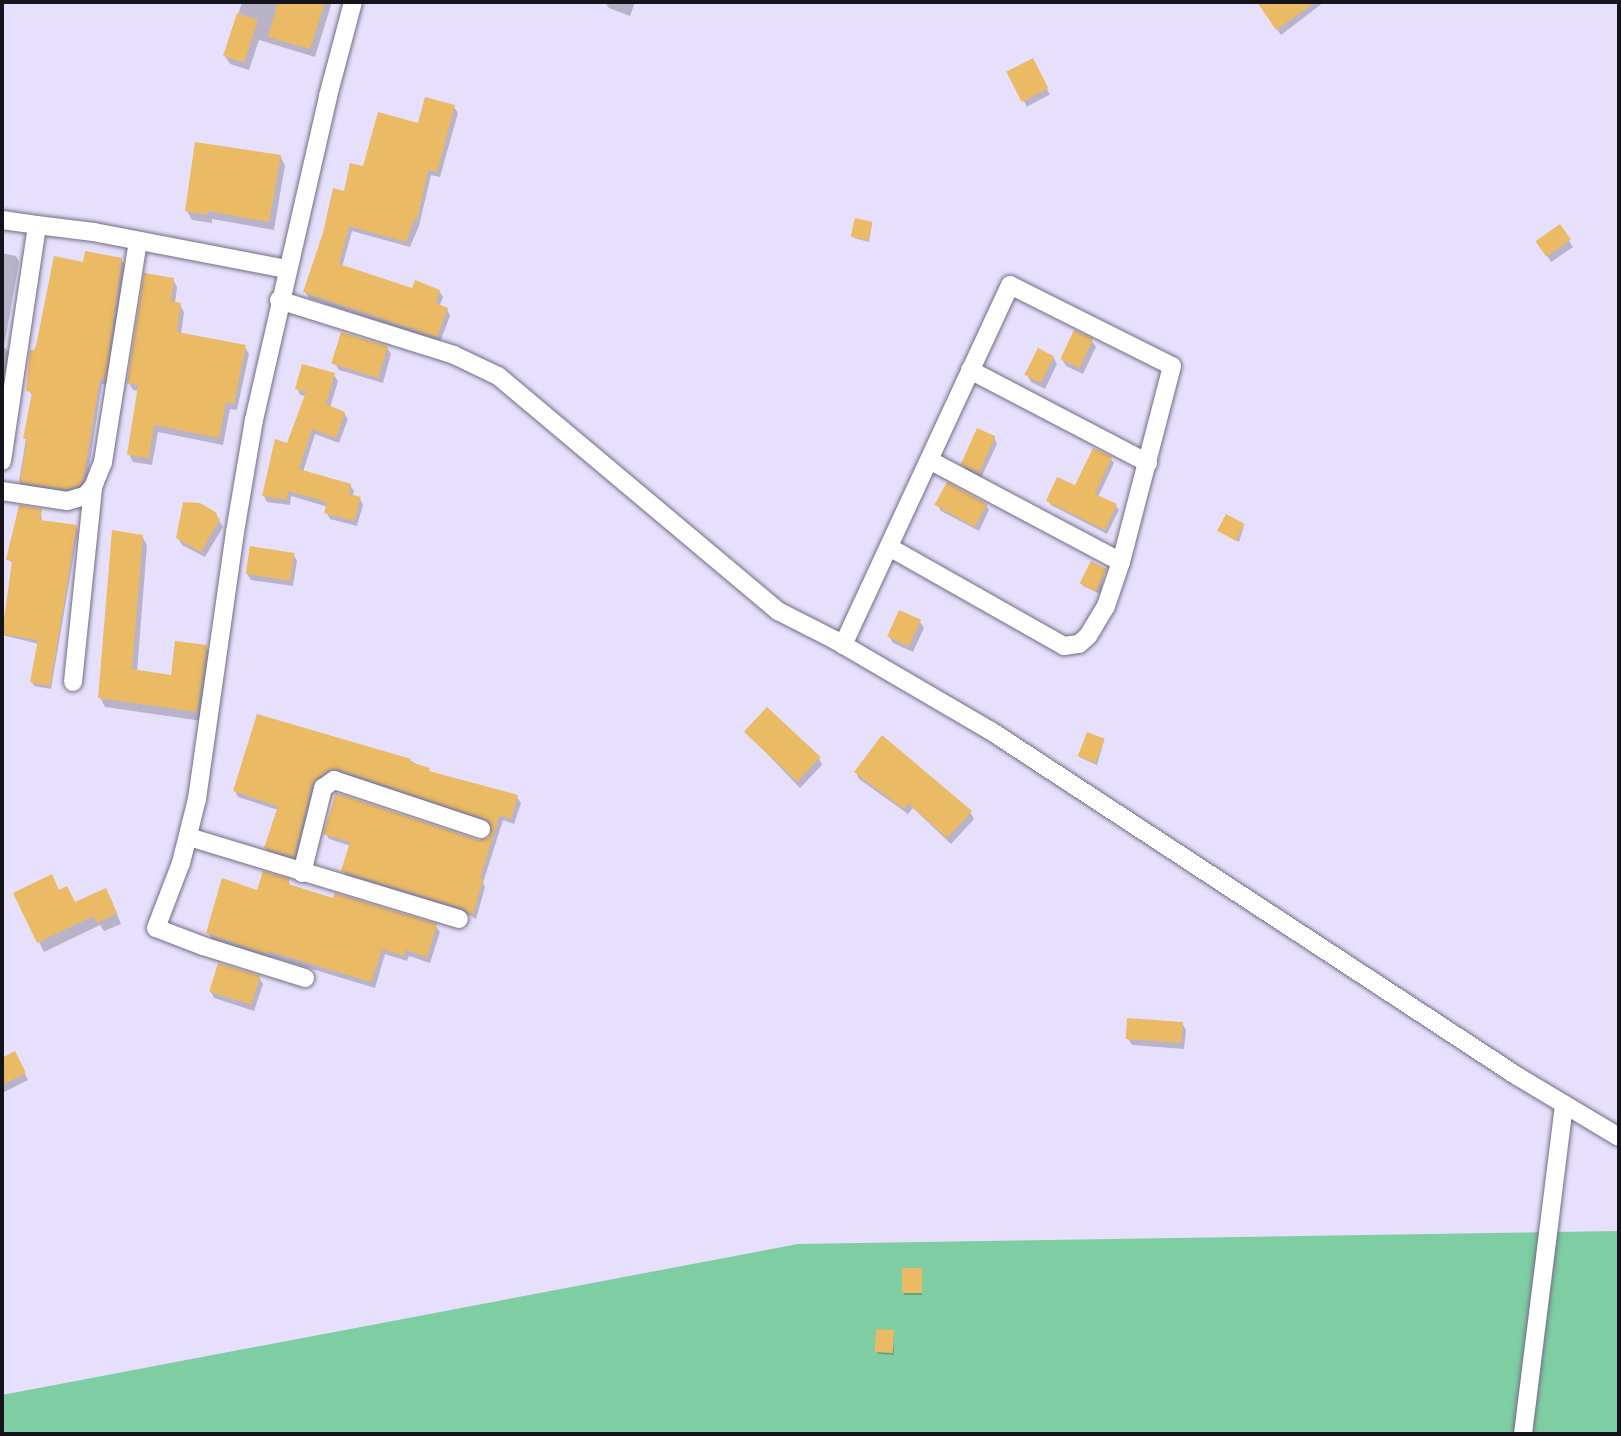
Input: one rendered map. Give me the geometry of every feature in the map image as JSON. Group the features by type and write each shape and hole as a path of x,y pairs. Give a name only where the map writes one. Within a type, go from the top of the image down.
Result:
{"street":[{"path":"304,978 157,930 156,924 189,837 197,799 235,532 279,300 354,2"},
{"path":"2,220 287,268"},
{"path":"2,461 6,400 37,225"},
{"path":"73,682 93,487 103,462 138,241"},
{"path":"839,642 889,547 1010,285 1172,366 1121,562 1097,625 1079,643 1064,646 889,547"},
{"path":"279,300 454,355 498,376 778,611 839,642 991,730 1564,1105 1619,1137"},
{"path":"970,370 1148,463"},
{"path":"929,460 1121,562"},
{"path":"2,491 67,501 85,496 93,487"},
{"path":"302,873 323,788 334,780 481,829"},
{"path":"189,837 459,919"},
{"path":"1523,1434 1564,1105"}],"green space":[{"path":"1619,1231 1619,1434 2,1434 2,1395 798,1244"}],"building":[{"path":"278,2 325,2 310,49 268,37"},
{"path":"1257,2 1316,2 1276,30"},
{"path":"237,13 258,20 244,63 223,56"},
{"path":"1033,58 1048,88 1022,102 1006,72"},
{"path":"425,97 455,105 437,172 428,170 417,220 414,220 406,242 349,226 339,264 412,288 415,280 440,290 436,303 448,308 437,337 303,292 323,233 333,188 344,191 350,163 363,166 378,112 418,123"},
{"path":"195,142 281,155 269,222 208,211 207,215 185,211"},
{"path":"855,218 873,222 868,241 851,237"},
{"path":"1560,224 1571,240 1546,257 1535,241"},
{"path":"85,251 122,258 106,373 104,380 100,379 83,480 79,486 66,489 20,482 27,439 23,439 32,392 26,391 30,350 34,350 36,346 54,256 83,262"},
{"path":"144,273 174,278 171,301 181,303 177,332 246,345 234,404 226,402 219,438 154,425 149,458 127,455 138,385 127,383"},
{"path":"1074,330 1093,339 1080,368 1060,359"},
{"path":"341,332 388,346 378,378 331,364"},
{"path":"1038,348 1054,356 1040,383 1024,375"},
{"path":"302,364 335,373 326,404 345,412 336,438 312,429 299,469 351,484 349,494 361,497 354,521 324,513 327,502 288,491 287,500 262,496 275,439 287,443 306,392 295,389"},
{"path":"977,428 995,436 979,473 961,465"},
{"path":"1093,448 1112,457 1095,494 1117,504 1105,530 1046,501 1057,477 1075,485"},
{"path":"947,482 987,504 975,527 934,505"},
{"path":"183,502 200,503 217,513 215,516 220,519 201,552 176,538"},
{"path":"19,505 42,509 40,520 77,525 50,686 30,682 38,640 2,634 12,561 6,560"},
{"path":"1226,514 1245,524 1236,541 1217,531"},
{"path":"112,530 143,535 132,669 171,675 175,641 207,645 197,712 98,698"},
{"path":"250,546 294,553 290,581 246,574"},
{"path":"1091,561 1107,569 1096,591 1080,583"},
{"path":"899,610 921,620 909,646 887,636"},
{"path":"767,707 820,757 797,782 744,732"},
{"path":"257,714 411,759 410,762 430,768 429,771 518,795 511,819 500,815 480,878 483,879 473,915 462,908 341,871 350,842 323,834 336,793 478,840 488,838 491,833 489,821 338,769 327,771 312,784 294,857 264,848 278,806 233,791"},
{"path":"1087,732 1105,739 1095,763 1078,756"},
{"path":"882,735 972,811 947,838 908,803 904,809 854,772"},
{"path":"263,871 290,879 288,884 333,898 335,893 437,924 427,957 405,950 404,956 382,949 371,982 268,951 267,954 206,933 222,878 257,890"},
{"path":"52,874 59,890 67,886 75,902 106,888 117,913 97,923 93,916 37,943 13,893"},
{"path":"218,963 260,976 251,1005 209,992"},
{"path":"1127,1018 1183,1022 1181,1043 1126,1039"},
{"path":"15,1051 26,1073 2,1085 2,1058"},
{"path":"902,1268 922,1268 922,1293 902,1293"},
{"path":"876,1329 894,1330 893,1353 875,1352"}]}
